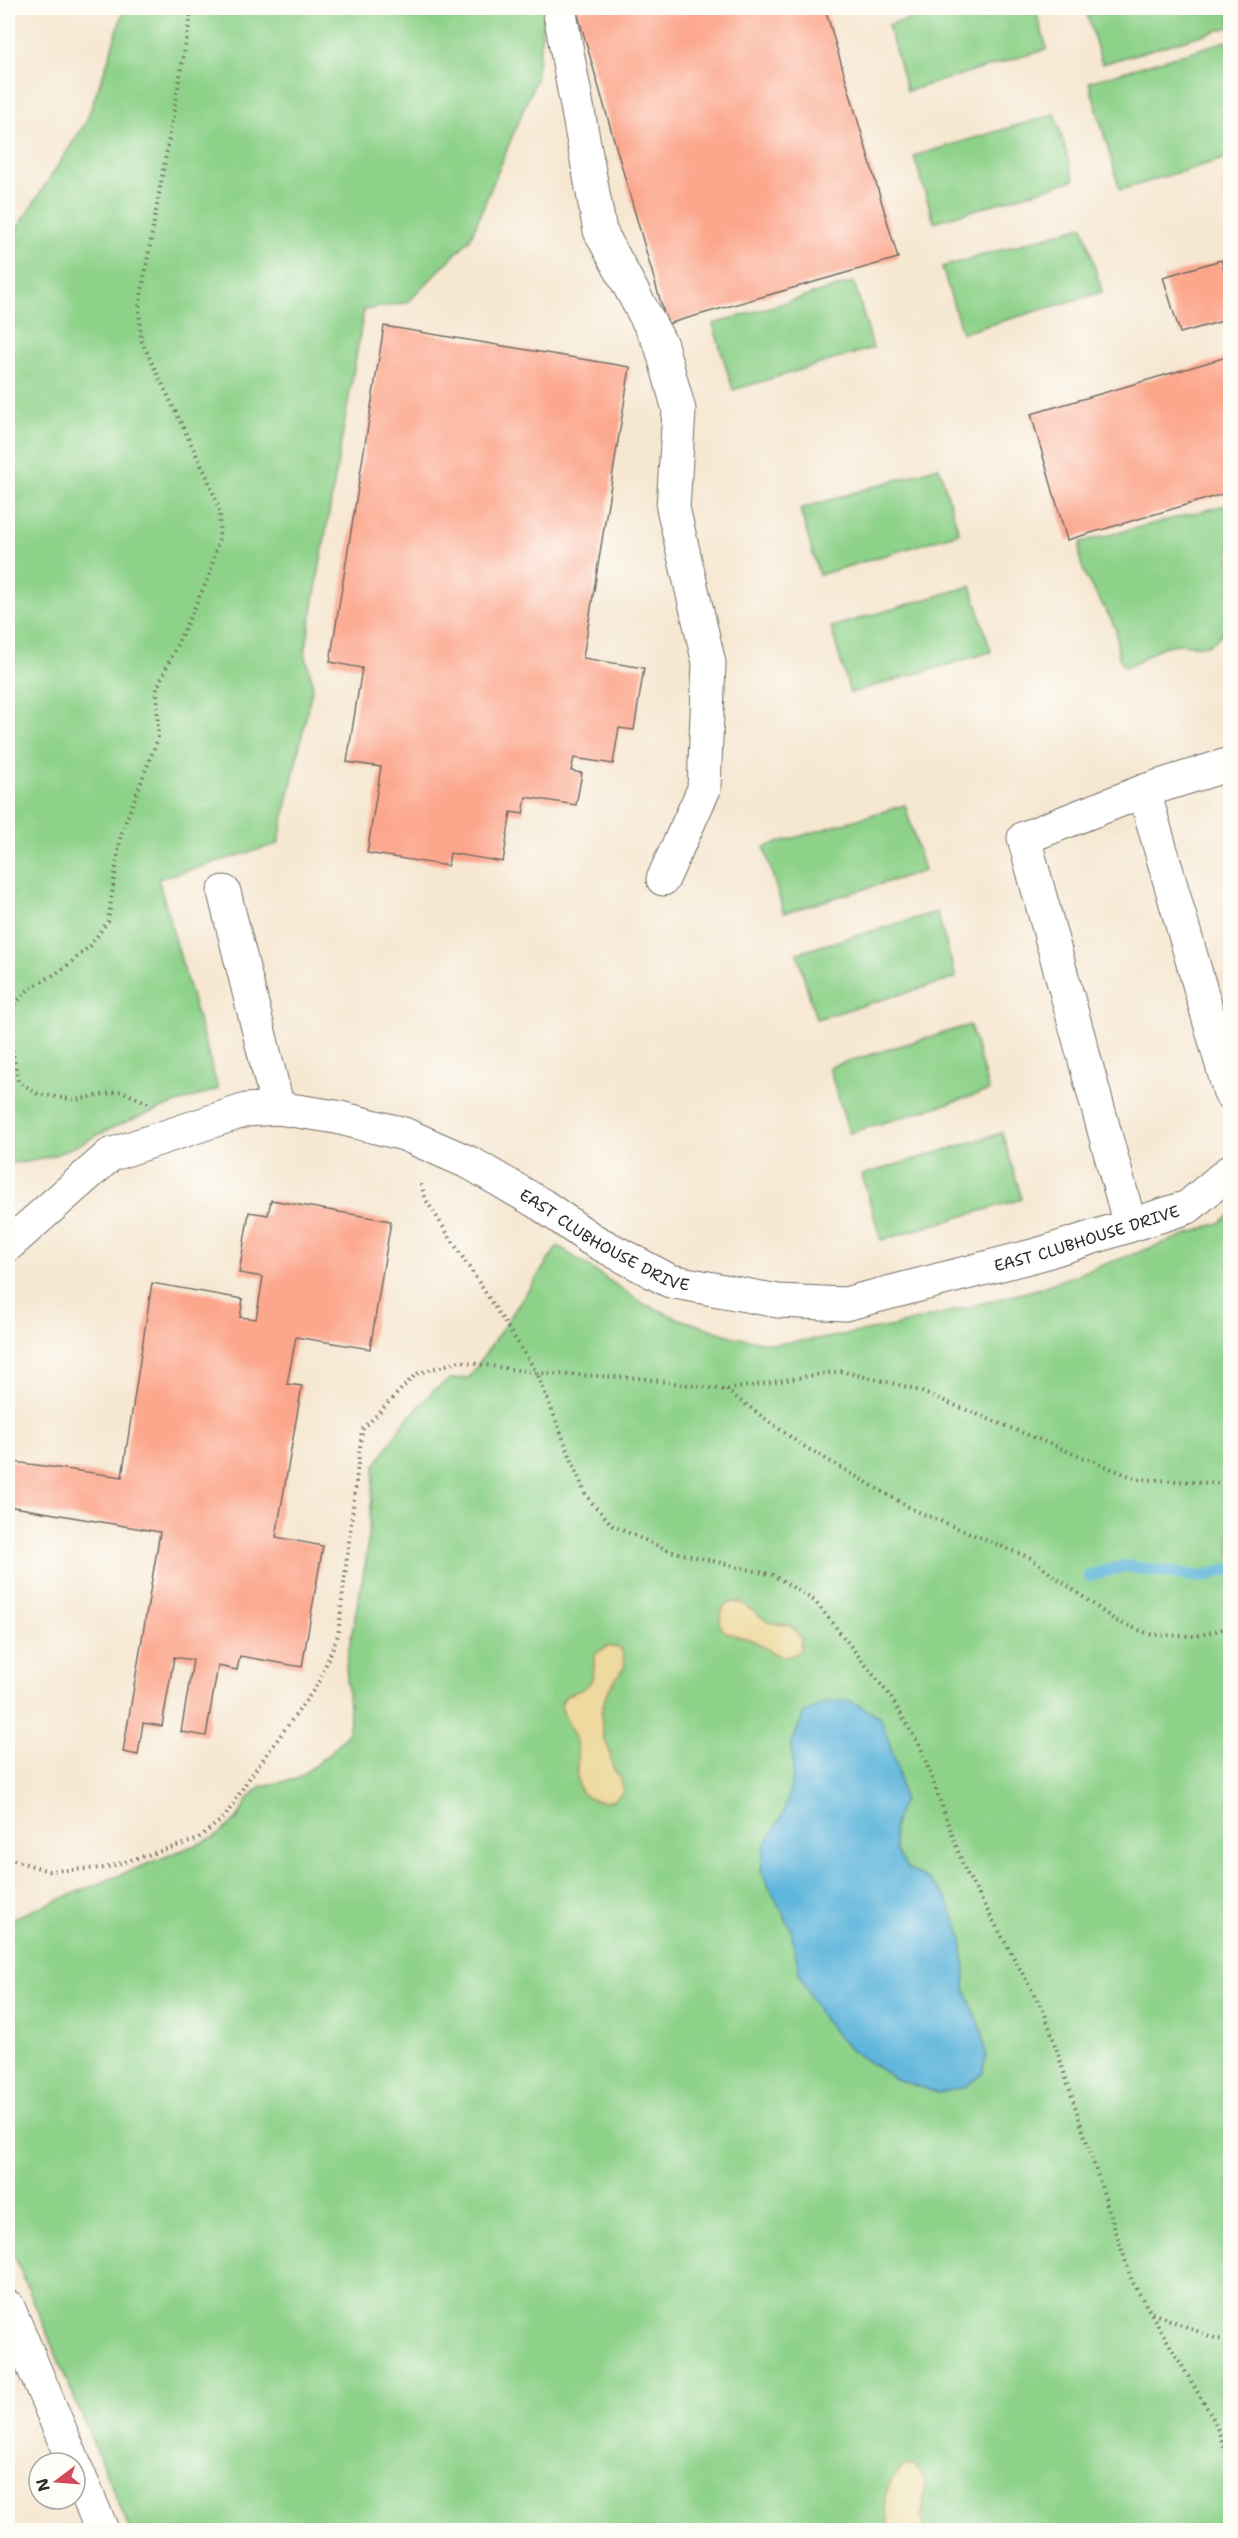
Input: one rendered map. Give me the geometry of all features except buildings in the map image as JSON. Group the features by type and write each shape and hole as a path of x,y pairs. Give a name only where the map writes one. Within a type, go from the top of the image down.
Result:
{"street":[{"path":"559,8 600,231 661,345 679,410 674,508 710,663 704,789 663,879"},
{"path":"1130,1226 1024,838 1144,791 1230,764"},
{"path":"1144,791 1230,1093"},
{"path":"224,892 278,1108"},
{"name":"EAST CLUBHOUSE DRIVE","path":"8,1245 110,1155 246,1110 278,1108 336,1117 404,1134 472,1164 542,1205 591,1239 670,1281 778,1301 845,1304 1040,1254 1188,1207 1230,1171"},
{"path":"8,2307 69,2451"},
{"path":"87,2495 102,2530"}],"path":[{"path":"184,1131 149,1103 122,1091 76,1100 38,1094 18,1081 8,1025 15,1004 28,989 69,964 90,946 108,921 121,834 158,738 157,688 209,576 219,538 220,511 207,477 141,340 139,307 192,8"},
{"path":"404,1134 426,1200 537,1373 586,1496 613,1526 670,1551 774,1575 815,1601 890,1696 921,1748 965,1870 1045,2014 1132,2281 1214,2420 1230,2462"},
{"path":"8,1858 48,1871 105,1868 196,1840 225,1817 248,1780 318,1684 338,1635 362,1430 416,1374 459,1361 537,1373 637,1378 725,1390 840,1371 912,1388 1137,1479 1230,1484"},
{"path":"725,1390 800,1444 914,1510 1030,1558 1116,1621 1152,1635 1197,1636 1230,1627"},
{"path":"1151,2313 1217,2339 1230,2340"}],"green space":[{"path":"124,8 545,8 536,79 470,239 408,302 364,310 305,652 313,685 278,844 158,879 218,1089 135,1118 48,1157 22,1163 8,1163 8,243 86,122"},
{"path":"948,8 1035,8 1047,49 907,91 888,25"},
{"path":"1085,8 1230,8 1230,27 1102,64"},
{"path":"1230,40 1230,157 1120,190 1089,82"},
{"path":"1055,114 1074,180 934,222 914,156"},
{"path":"1083,226 1102,292 962,333 942,267"},
{"path":"854,282 873,348 733,390 713,324"},
{"path":"939,467 959,533 819,575 800,509"},
{"path":"1230,504 1230,619 1222,633 1208,645 1175,644 1163,647 1126,667 1118,654 1115,628 1091,587 1082,565 1081,542"},
{"path":"971,586 991,652 850,693 831,627"},
{"path":"905,805 924,871 784,913 764,847"},
{"path":"937,912 956,978 816,1019 797,953"},
{"path":"970,1025 989,1091 849,1133 829,1067"},
{"path":"1002,1133 1022,1199 881,1240 862,1175"},
{"path":"1230,1215 1230,2530 130,2530 8,2241 8,1920 215,1837 236,1820 249,1798 261,1786 297,1779 330,1753 347,1735 350,1722 346,1664 366,1560 375,1466 402,1425 433,1391 450,1379 469,1378 558,1246 644,1304 734,1337 774,1344 894,1326 1034,1290 1219,1223"}],"sand":[{"path":"732,1602 742,1603 768,1622 791,1626 801,1638 800,1651 793,1655 781,1656 754,1641 725,1632 720,1623 721,1613 726,1605"},
{"path":"608,1646 620,1648 625,1666 607,1692 601,1713 603,1737 609,1749 612,1767 620,1777 623,1791 613,1800 603,1802 588,1798 581,1792 578,1785 577,1747 561,1704 566,1696 587,1686 593,1675 596,1653"},
{"path":"904,2466 914,2466 920,2471 925,2483 922,2516 925,2530 888,2530 885,2496 892,2479"}],"water":[{"path":"850,1701 880,1716 898,1769 903,1800 893,1828 895,1850 908,1869 927,1879 946,1897 961,1934 965,1989 982,2030 986,2057 982,2074 965,2087 938,2093 896,2079 851,2051 822,2018 800,1977 791,1929 761,1871 764,1847 784,1812 793,1778 792,1744 804,1713 826,1702"}],"waterway":[{"path":"1089,1576 1124,1566 1201,1577 1230,1569"}]}
